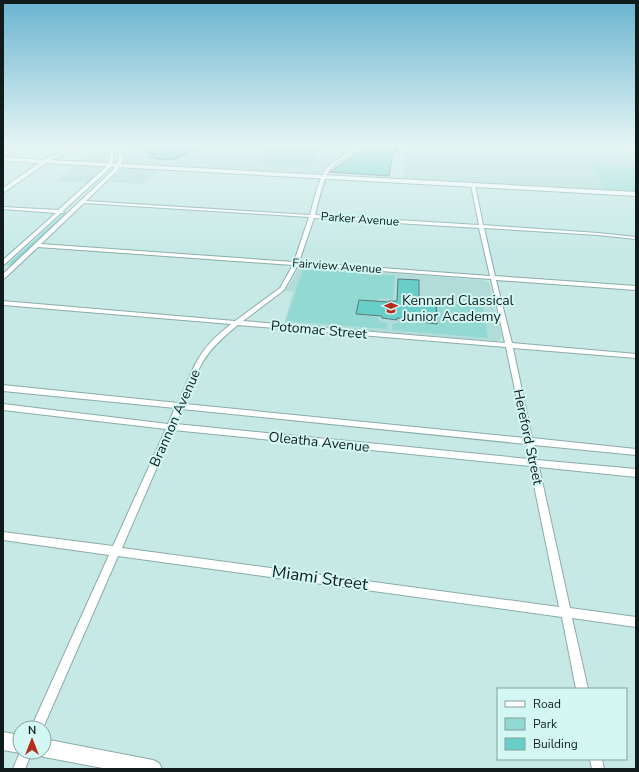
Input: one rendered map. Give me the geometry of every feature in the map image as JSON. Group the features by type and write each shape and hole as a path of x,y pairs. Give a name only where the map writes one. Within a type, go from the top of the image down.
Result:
{"street":[{"path":"3,191 15,182"},
{"path":"3,264 93,182"},
{"path":"3,277 106,182"},
{"name":"Brannon Avenue","path":"41,720 205,352 220,336 282,289 288,282 322,182"},
{"path":"418,182 636,194"},
{"name":"Hereford Street","path":"473,185 582,688"},
{"name":"Parker Avenue","path":"84,202 636,238"},
{"path":"3,208 72,213"},
{"name":"Fairview Avenue","path":"37,245 636,288"},
{"path":"3,269 11,270"},
{"name":"Potomac Street","path":"3,303 636,356"},
{"name":"Oleatha Avenue","path":"3,388 636,452"},
{"name":"Oleatha Avenue","path":"3,407 171,426 636,473"},
{"name":"Miami Street","path":"3,536 636,622"},
{"path":"52,750 153,769"}],"shaded area":[{"path":"110,182 147,182 145,184"},
{"path":"457,182 636,182 636,192"},
{"name":"Kennard Classical Junior Academy","path":"299,267 484,280 489,282 502,336 500,340 496,341 284,324 293,292 285,291"}],"green space":[{"path":"601,182 636,182 636,191 605,189"},
{"path":"63,214 65,215 12,265 6,266"},
{"path":"303,269 395,276 393,299 378,298 378,301 358,300 357,314 377,317 380,322 387,323 387,329 286,321"},
{"path":"436,302 483,306 488,338 392,330 392,324 398,323 403,319 422,320 422,322 437,324"}],"building":[{"name":"Kennard Classical Junior Academy","path":"398,279 419,280 419,301 436,302 437,324 422,322 422,320 397,318 397,320 382,318 382,316 356,314 359,300 389,302 397,301"}],"place":[{"name":"Kennard Classical Junior Academy","path":"391,308"}]}
